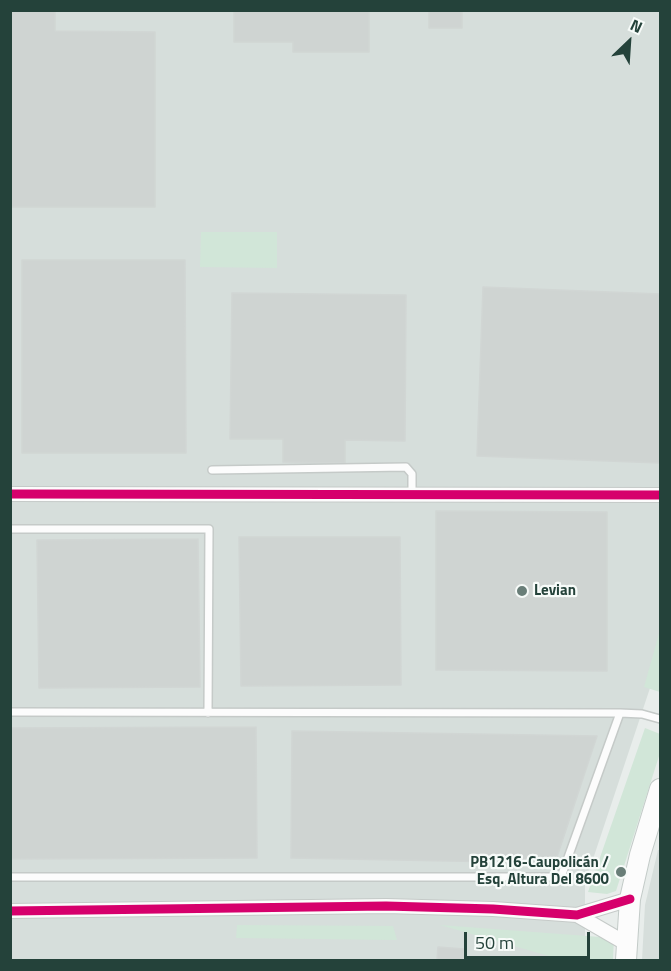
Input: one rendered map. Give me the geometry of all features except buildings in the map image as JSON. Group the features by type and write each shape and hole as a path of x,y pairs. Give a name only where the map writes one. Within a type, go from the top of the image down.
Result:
{"main road":[{"path":"627,952 630,899 640,855 660,789"}],"street":[{"path":"10,494 660,495"},
{"path":"10,911 386,906 577,915 630,899"},
{"path":"577,915 627,952"}],"lane":[{"path":"212,470 406,468 412,474 412,495"},
{"path":"10,529 209,529 208,712"},
{"path":"10,712 620,713 642,714 660,719"},
{"path":"10,876 561,877 620,713"}],"shaded area":[{"path":"10,11 660,11 660,658 585,883 585,960 11,960"},
{"path":"658,850 660,850 660,960 642,960 645,905"}],"green space":[{"path":"201,232 277,232 277,268 200,267"},
{"path":"660,630 660,692 644,687"},
{"path":"645,728 660,734 660,753 616,891 607,894 588,892"},
{"path":"237,925 393,926 397,940 236,938"},
{"path":"440,925 614,938 613,960 563,960"}],"cycle path":[{"path":"10,494 660,495"},
{"path":"10,911 386,906 493,909 577,915 630,899"}],"place":[{"name":"Levian","path":"522,591"},
{"name":"PB1216-Caupolicán / Esq. Altura Del 8600","path":"621,872"}]}
